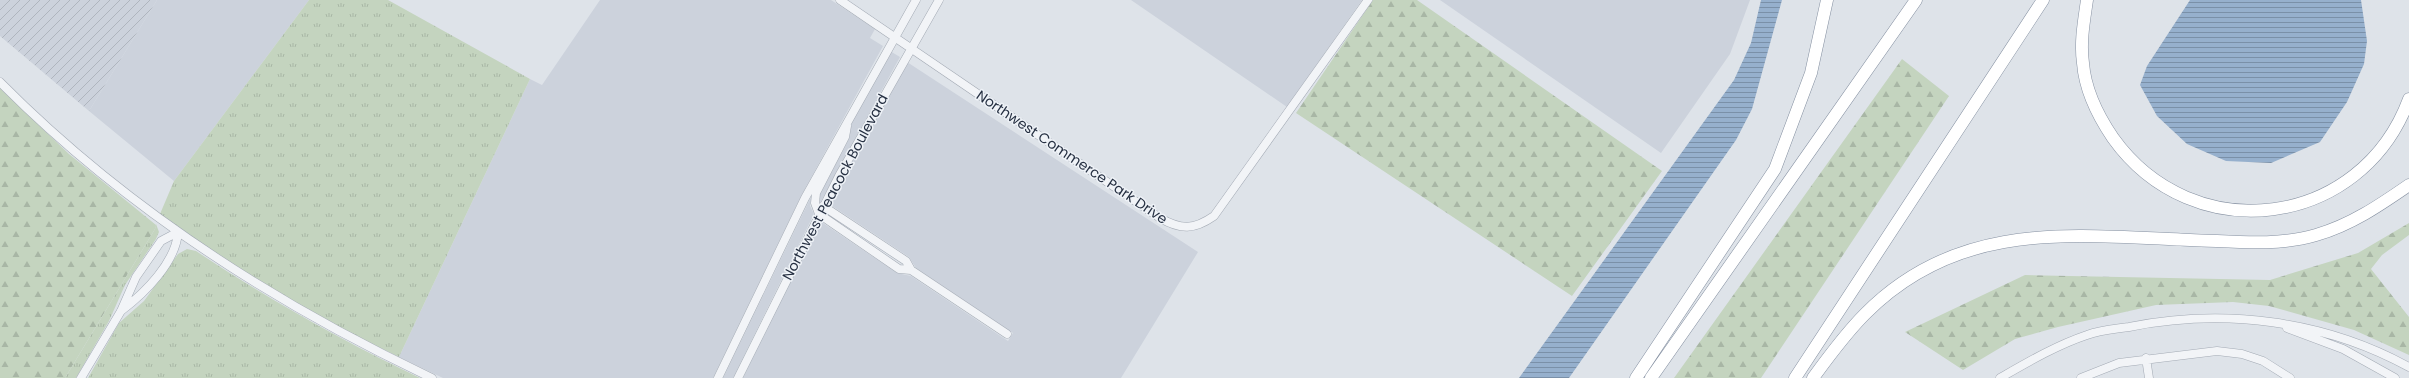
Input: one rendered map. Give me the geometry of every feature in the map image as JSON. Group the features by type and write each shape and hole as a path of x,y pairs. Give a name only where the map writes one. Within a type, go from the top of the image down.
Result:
{"highway":[{"path":"1636,378 1775,169 1811,73 1827,0"},
{"path":"1651,378 1916,0"},
{"path":"1795,378 2043,0"},
{"path":"2087,0 2082,32 2083,64 2090,97 2105,127 2128,158 2154,180 2184,197 2214,206 2262,211 2293,206 2325,195 2350,180 2371,162 2389,139 2409,99"},
{"path":"1813,378 1845,336 1866,312 1894,289 1933,264 1967,250 2011,240 2053,236 2243,242 2291,240 2315,236 2363,216 2409,185"}],"street":[{"name":"Northwest Commerce Park Drive","path":"840,0 1160,218 1173,225 1187,227 1201,226 1214,216 1368,0"},
{"name":"Northwest Peacock Boulevard","path":"718,378 805,198 894,36 916,0"},
{"name":"Northwest Peacock Boulevard","path":"738,378 819,214 910,48 939,0"},
{"path":"0,82 72,150 140,206 270,294 363,346 432,378"},
{"path":"848,120 845,137 816,193 815,203 819,214 899,269 911,270"},
{"path":"824,206 906,261 911,270 1007,334"},
{"path":"121,311 140,297 153,282 176,247 178,232"},
{"path":"81,378 121,311 131,284 161,241 178,232"},
{"path":"2000,378 2029,361 2088,335 2162,320 2246,318 2302,326 2353,341 2383,353 2409,367"},
{"path":"2246,318 2294,330 2343,349 2395,378"},
{"path":"2081,378 2119,363 2146,358 2217,351 2242,354 2263,361 2290,378"},
{"path":"2146,358 2149,378"}],"shaded area":[{"path":"0,0 157,0 89,111 0,36"},
{"path":"157,0 309,0 174,181 89,111"},
{"path":"600,0 831,0 875,29 870,38 883,46 801,196 713,378 443,378 399,357 530,79 542,85"},
{"path":"1131,0 1362,0 1287,107"},
{"path":"1440,0 1750,0 1730,54 1661,153"},
{"path":"890,51 900,57 820,203 820,194 849,139 852,121"},
{"path":"907,62 1198,252 1121,378 743,378 820,221 897,273 911,276 1008,341 1013,333 916,268 909,257 829,204"},
{"path":"811,197 810,206 814,214 733,378 723,378"}],"green space":[{"path":"309,0 388,0 530,79 399,357 336,325 275,290 216,253 160,214 174,181"},
{"path":"1373,0 1417,0 1662,171 1572,296 1296,113"},
{"path":"1902,59 1949,96 1761,378 1674,378"},
{"path":"0,88 69,154 156,225 65,378 0,378"},
{"path":"2409,223 2409,235 2382,255 2371,269 2409,317 2409,355 2354,330 2269,306 2233,302 2156,305 2058,327 2015,339 1963,370 1905,332 2025,275 2270,280 2358,253"},
{"path":"156,224 159,232 156,239 125,285 109,321 76,378 65,378 155,229"},
{"path":"187,249 196,251 278,303 334,334 420,378 88,378 119,323 144,301 178,254"}],"water":[{"path":"1761,0 1782,0 1752,109 1736,140 1569,378 1519,378 1734,80 1751,43"},
{"path":"2190,0 2361,0 2367,41 2364,64 2347,102 2320,142 2271,163 2226,161 2187,144 2157,116 2140,85 2147,66"}]}
